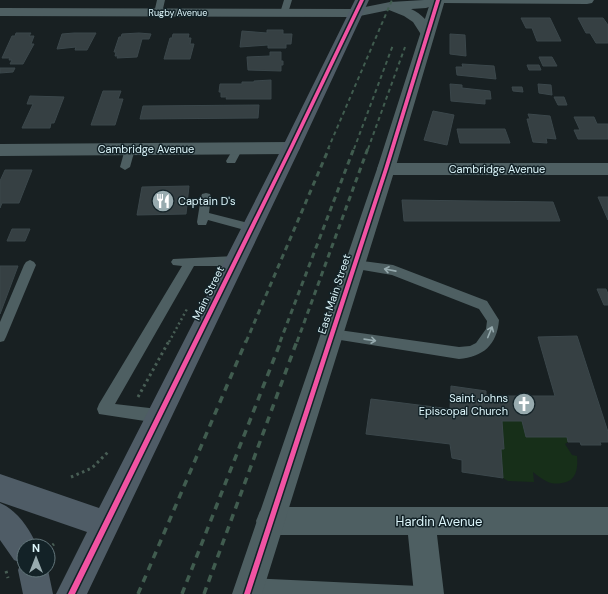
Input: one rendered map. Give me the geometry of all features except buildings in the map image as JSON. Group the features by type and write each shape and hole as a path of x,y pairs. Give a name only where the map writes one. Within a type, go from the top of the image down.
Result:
{"main road":[{"name":"Main Street","path":"71,594 252,228 358,7"},
{"path":"0,488 105,524"},
{"path":"0,517 16,538"},
{"path":"35,578 38,594"}],"street":[{"path":"2,15 13,0"},
{"name":"Rugby Avenue","path":"2,15 160,6 358,7 395,3 426,4 437,0"},
{"name":"East Main Street","path":"248,590 386,170 437,0"},
{"path":"445,0 587,0"},
{"path":"395,3 417,17 424,25 427,33"},
{"name":"Cambridge Avenue","path":"0,150 130,149 235,155 291,148"},
{"name":"Cambridge Avenue","path":"386,170 608,170"},
{"name":"Hardin Avenue","path":"270,521 608,521"},
{"path":"421,521 429,594"}],"lane":[{"path":"125,167 130,149"},
{"path":"206,197 203,218 252,228"},
{"path":"158,416 104,409 184,262 235,261"},
{"path":"0,337 30,264"},
{"path":"332,334 460,353 471,352 481,346 492,330 493,320 483,305 394,270 355,265"},
{"path":"248,590 419,594"}],"path":[{"path":"138,398 190,302"},
{"path":"71,477 94,468 108,452"}],"green space":[{"path":"502,421 522,421 526,437 567,437 568,442 565,444 572,455 577,456 577,469 574,477 567,482 556,484 548,482 533,472 534,482 508,481 503,478 501,449 504,449"}],"railway":[{"path":"328,149 392,0"},
{"path":"354,149 393,45"},
{"path":"368,149 405,47"},
{"path":"246,342 329,148"},
{"path":"280,342 354,148"},
{"path":"297,342 368,148"},
{"path":"138,594 246,341"},
{"path":"182,594 281,341"},
{"path":"204,594 297,341"}],"cycle path":[{"path":"71,594 291,148 362,0"},
{"path":"247,594 386,169 438,0"}],"place":[{"name":"Captain D's","path":"163,201"},
{"name":"Saint Johns Episcopal Church","path":"524,404"}]}
